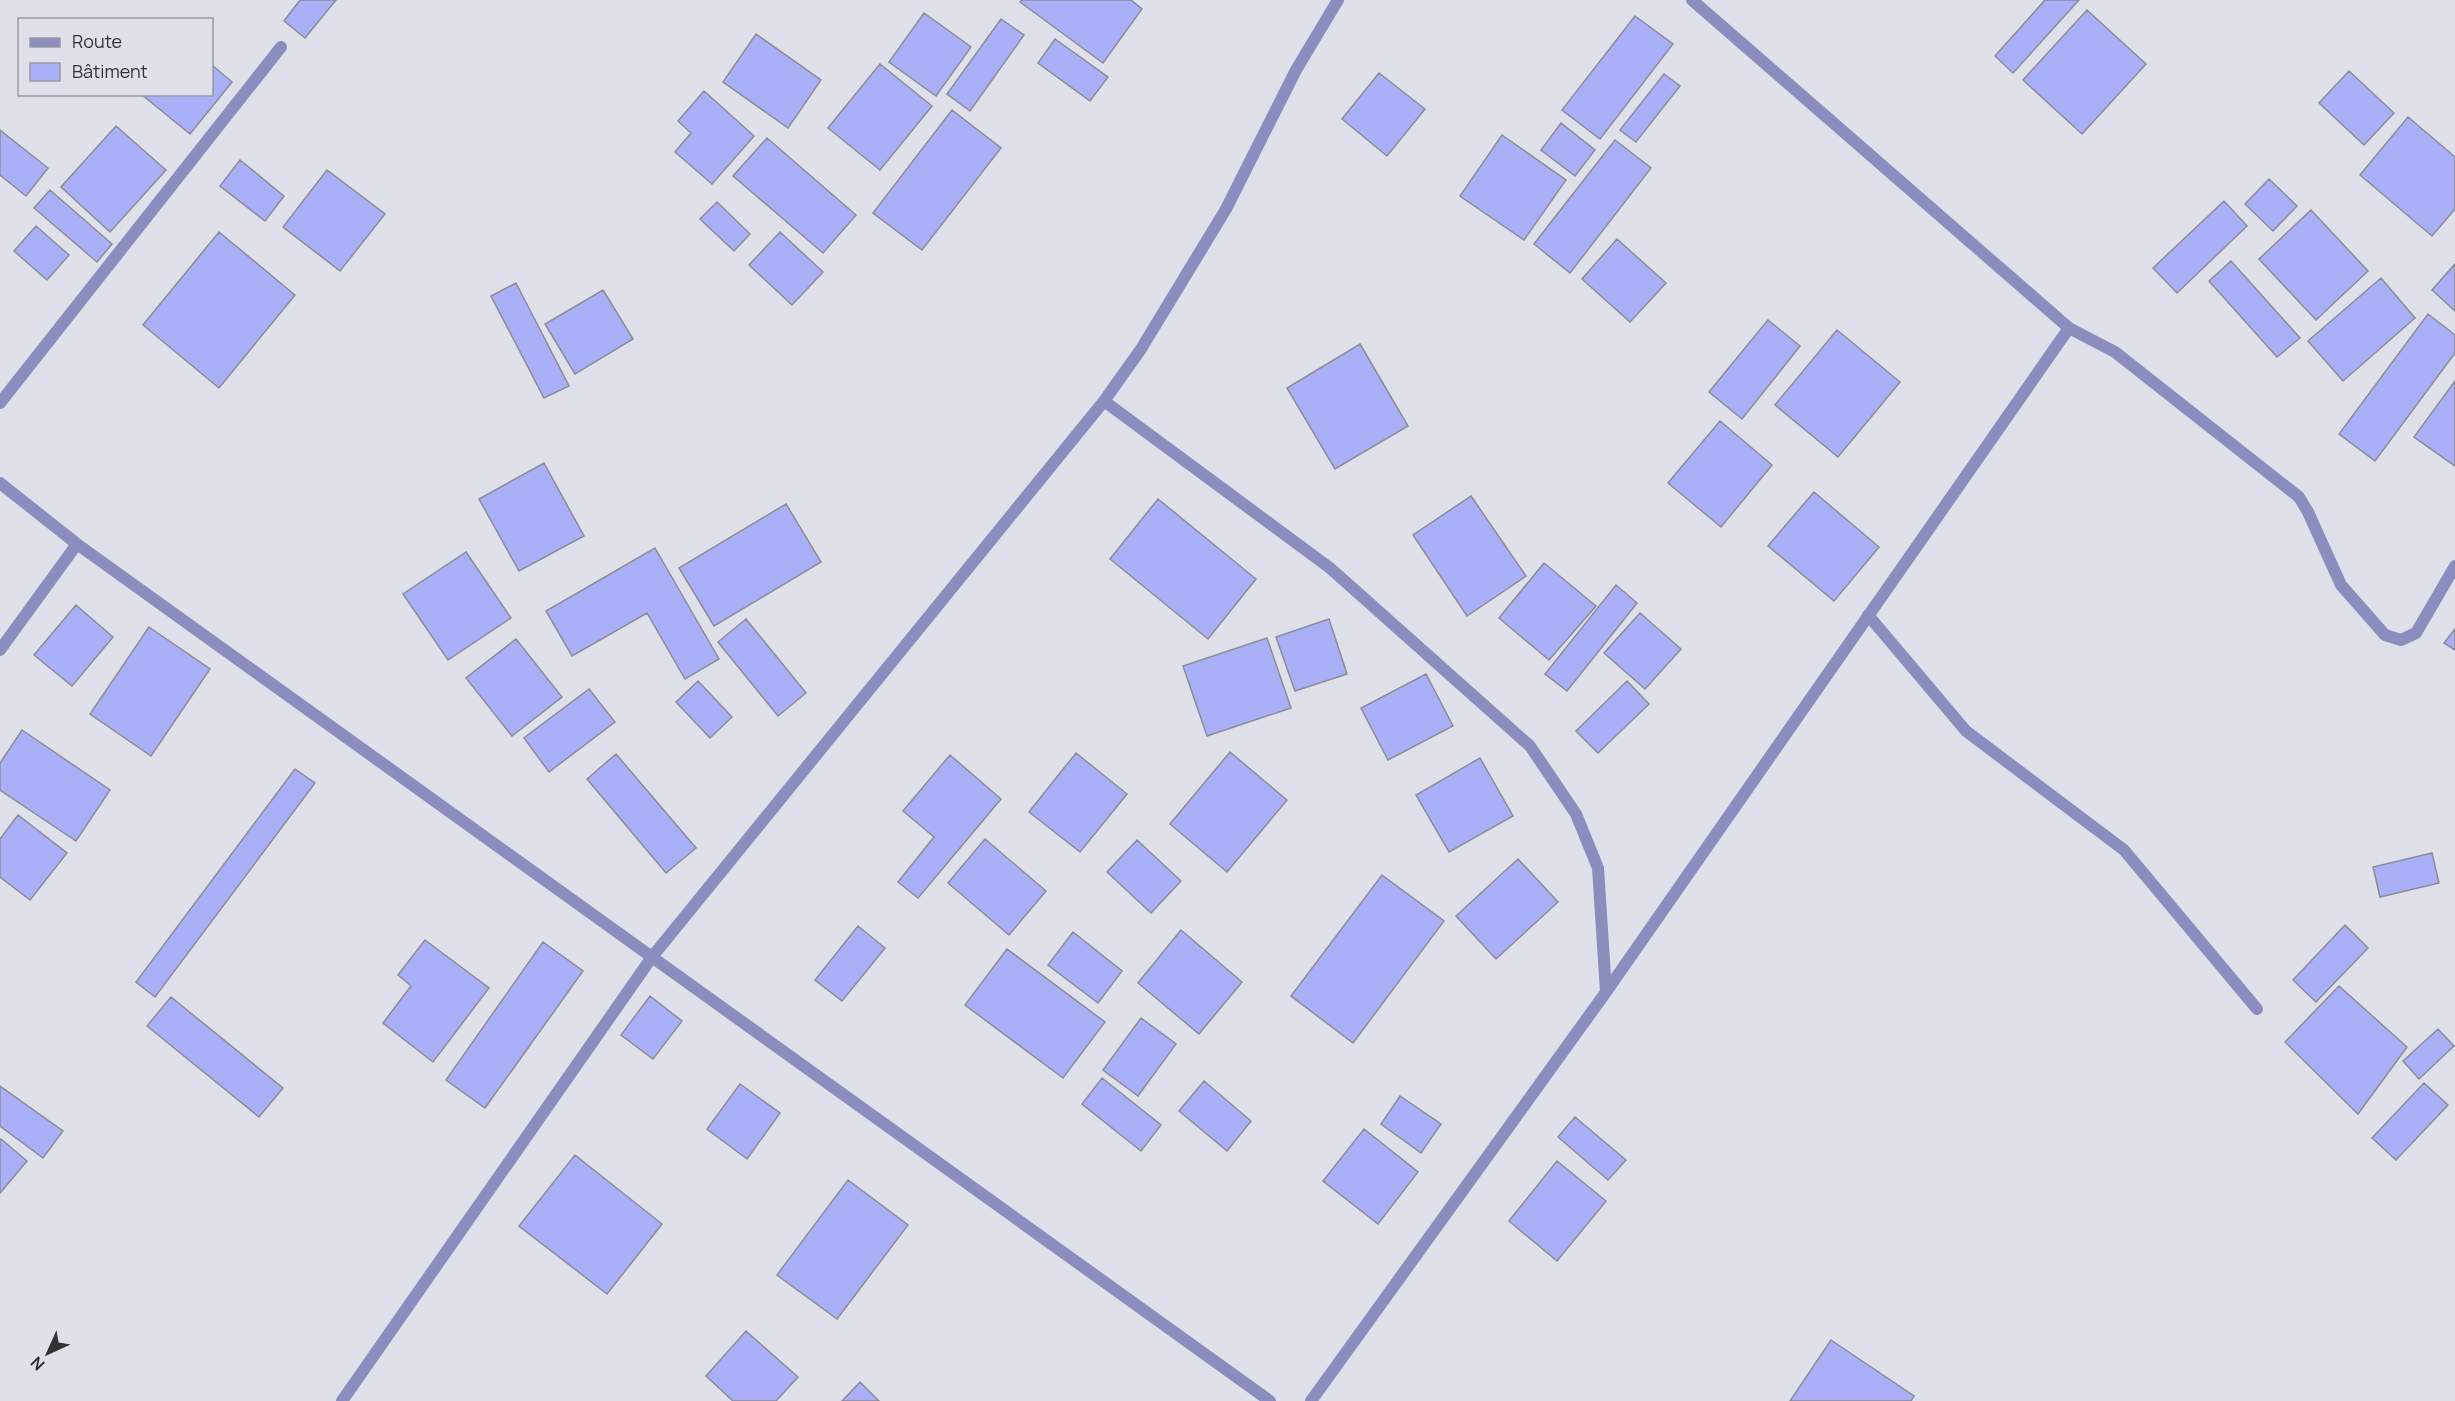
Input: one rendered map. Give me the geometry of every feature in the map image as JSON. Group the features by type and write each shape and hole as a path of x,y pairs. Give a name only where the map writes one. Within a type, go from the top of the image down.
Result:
{"street":[{"path":"342,1401 652,957 1104,401 1142,349 1227,209 1296,70 1338,0"},
{"path":"1692,0 2069,328 2115,352 2299,497 2341,585 2385,635 2401,640 2416,633 2455,566"},
{"path":"0,403 281,47"},
{"path":"1311,1401 1606,992 2069,328"},
{"path":"1104,401 1330,568 1530,746 1576,814 1598,868 1606,992"},
{"path":"0,483 77,543 1270,1401"},
{"path":"0,650 77,543"},
{"path":"1868,615 1966,731 2124,850 2258,1009"}],"building":[{"path":"300,0 336,0 305,38 284,21"},
{"path":"1022,0 1131,0 1142,9 1103,63 1020,2"},
{"path":"2045,0 2079,0 2013,73 1995,56"},
{"path":"2087,10 2146,64 2082,134 2023,80"},
{"path":"924,13 971,47 936,96 889,62"},
{"path":"1635,16 1673,44 1600,139 1562,110"},
{"path":"1001,19 1024,35 970,111 947,94"},
{"path":"756,34 821,80 788,128 723,82"},
{"path":"1055,39 1108,77 1090,101 1038,63"},
{"path":"880,64 932,106 880,170 828,128"},
{"path":"213,66 232,82 190,134 143,96 213,96"},
{"path":"2349,71 2394,113 2364,145 2319,103"},
{"path":"1379,73 1425,109 1387,156 1342,119"},
{"path":"1664,74 1680,86 1636,142 1620,130"},
{"path":"704,91 754,136 712,184 675,152 691,133 678,121"},
{"path":"952,110 1001,148 922,250 873,213"},
{"path":"2408,117 2455,157 2455,209 2432,236 2360,175"},
{"path":"1561,123 1595,150 1575,176 1541,150"},
{"path":"116,126 166,170 110,232 61,187"},
{"path":"0,130 48,168 26,196 0,175"},
{"path":"1502,135 1566,180 1524,240 1460,196"},
{"path":"767,138 856,215 823,253 733,176"},
{"path":"1615,140 1651,168 1570,273 1534,244"},
{"path":"240,160 284,196 265,221 220,186"},
{"path":"327,170 385,214 340,271 283,227"},
{"path":"2269,179 2297,206 2273,231 2245,204"},
{"path":"50,190 112,244 97,262 34,208"},
{"path":"2224,201 2247,226 2177,293 2153,268"},
{"path":"717,202 750,234 734,251 700,219"},
{"path":"2311,210 2368,271 2316,320 2259,259"},
{"path":"36,226 69,255 47,280 14,251"},
{"path":"219,232 295,295 219,388 143,325"},
{"path":"780,232 823,272 792,305 749,265"},
{"path":"1617,239 1666,283 1630,322 1582,279"},
{"path":"2231,261 2300,338 2277,357 2209,281"},
{"path":"2455,264 2455,311 2432,290"},
{"path":"2381,278 2415,318 2343,381 2308,341"},
{"path":"516,283 569,386 544,398 491,296"},
{"path":"603,290 633,339 575,374 545,324"},
{"path":"2428,314 2455,335 2455,353 2375,461 2339,434"},
{"path":"1768,320 1800,346 1742,419 1709,392"},
{"path":"1837,330 1900,382 1838,457 1775,405"},
{"path":"1360,344 1408,426 1335,469 1287,388"},
{"path":"2455,381 2455,466 2414,437"},
{"path":"1720,421 1772,465 1721,527 1668,483"},
{"path":"544,463 584,536 519,571 479,499"},
{"path":"1814,492 1879,547 1834,601 1768,546"},
{"path":"1471,496 1526,576 1467,616 1413,535"},
{"path":"1158,499 1256,579 1208,639 1110,559"},
{"path":"786,504 821,562 714,626 679,568"},
{"path":"655,548 719,659 685,679 647,613 572,656 546,611"},
{"path":"466,552 511,618 448,660 403,594"},
{"path":"1544,563 1596,606 1549,660 1499,618"},
{"path":"1616,585 1637,603 1567,691 1545,674"},
{"path":"76,605 113,637 72,686 34,655"},
{"path":"1640,613 1681,649 1645,689 1604,653"},
{"path":"746,619 806,693 778,716 718,642"},
{"path":"1329,619 1347,674 1295,691 1276,637"},
{"path":"149,627 210,669 151,756 90,714"},
{"path":"2455,629 2455,650 2444,643"},
{"path":"1267,638 1291,708 1207,736 1183,666"},
{"path":"516,639 562,697 512,736 466,678"},
{"path":"1426,674 1453,726 1388,760 1361,708"},
{"path":"698,681 732,717 710,738 676,702"},
{"path":"1627,681 1649,704 1598,753 1576,731"},
{"path":"589,689 615,722 549,772 524,738"},
{"path":"22,730 110,790 76,841 0,790 0,763"},
{"path":"1230,752 1287,800 1227,872 1170,824"},
{"path":"1076,753 1127,794 1080,852 1029,812"},
{"path":"616,754 696,848 666,873 587,779"},
{"path":"950,755 1001,799 918,898 898,882 934,837 903,811"},
{"path":"1480,758 1513,816 1449,852 1416,795"},
{"path":"295,769 315,783 155,997 136,982"},
{"path":"18,815 67,853 30,900 0,877 0,839"},
{"path":"985,839 1046,891 1009,935 948,883"},
{"path":"1137,840 1181,881 1151,913 1107,872"},
{"path":"2432,853 2439,883 2380,897 2373,867"},
{"path":"1518,859 1558,902 1496,959 1456,916"},
{"path":"1382,875 1444,921 1353,1043 1291,996"},
{"path":"2345,925 2368,948 2316,1002 2293,980"},
{"path":"858,926 885,948 842,1001 815,980"},
{"path":"1181,930 1242,982 1199,1034 1138,983"},
{"path":"1073,932 1122,971 1098,1003 1048,965"},
{"path":"425,940 489,988 433,1062 383,1023 411,986 398,975"},
{"path":"543,942 583,971 485,1108 446,1080"},
{"path":"1007,949 1105,1022 1063,1078 965,1005"},
{"path":"2339,986 2407,1047 2358,1114 2285,1042"},
{"path":"650,996 682,1021 653,1059 621,1035"},
{"path":"171,997 283,1088 259,1117 147,1026"},
{"path":"1141,1018 1176,1044 1138,1096 1103,1070"},
{"path":"2438,1029 2454,1046 2419,1079 2403,1061"},
{"path":"1102,1078 1161,1125 1141,1151 1082,1104"},
{"path":"1204,1081 1251,1121 1227,1151 1179,1111"},
{"path":"2424,1083 2448,1105 2396,1160 2372,1138"},
{"path":"740,1084 780,1113 747,1159 707,1129"},
{"path":"0,1086 63,1131 43,1158 0,1126"},
{"path":"1400,1096 1441,1124 1421,1153 1381,1124"},
{"path":"1575,1117 1626,1160 1608,1180 1558,1137"},
{"path":"1364,1129 1418,1172 1378,1224 1323,1181"},
{"path":"0,1140 27,1161 0,1193"},
{"path":"575,1155 662,1224 607,1294 519,1226"},
{"path":"1557,1161 1606,1201 1557,1261 1509,1221"},
{"path":"848,1180 908,1225 837,1319 777,1275"},
{"path":"746,1331 798,1377 776,1401 733,1401 706,1376"},
{"path":"1831,1340 1914,1396 1911,1401 1790,1401"},
{"path":"860,1382 879,1401 842,1401"}]}
